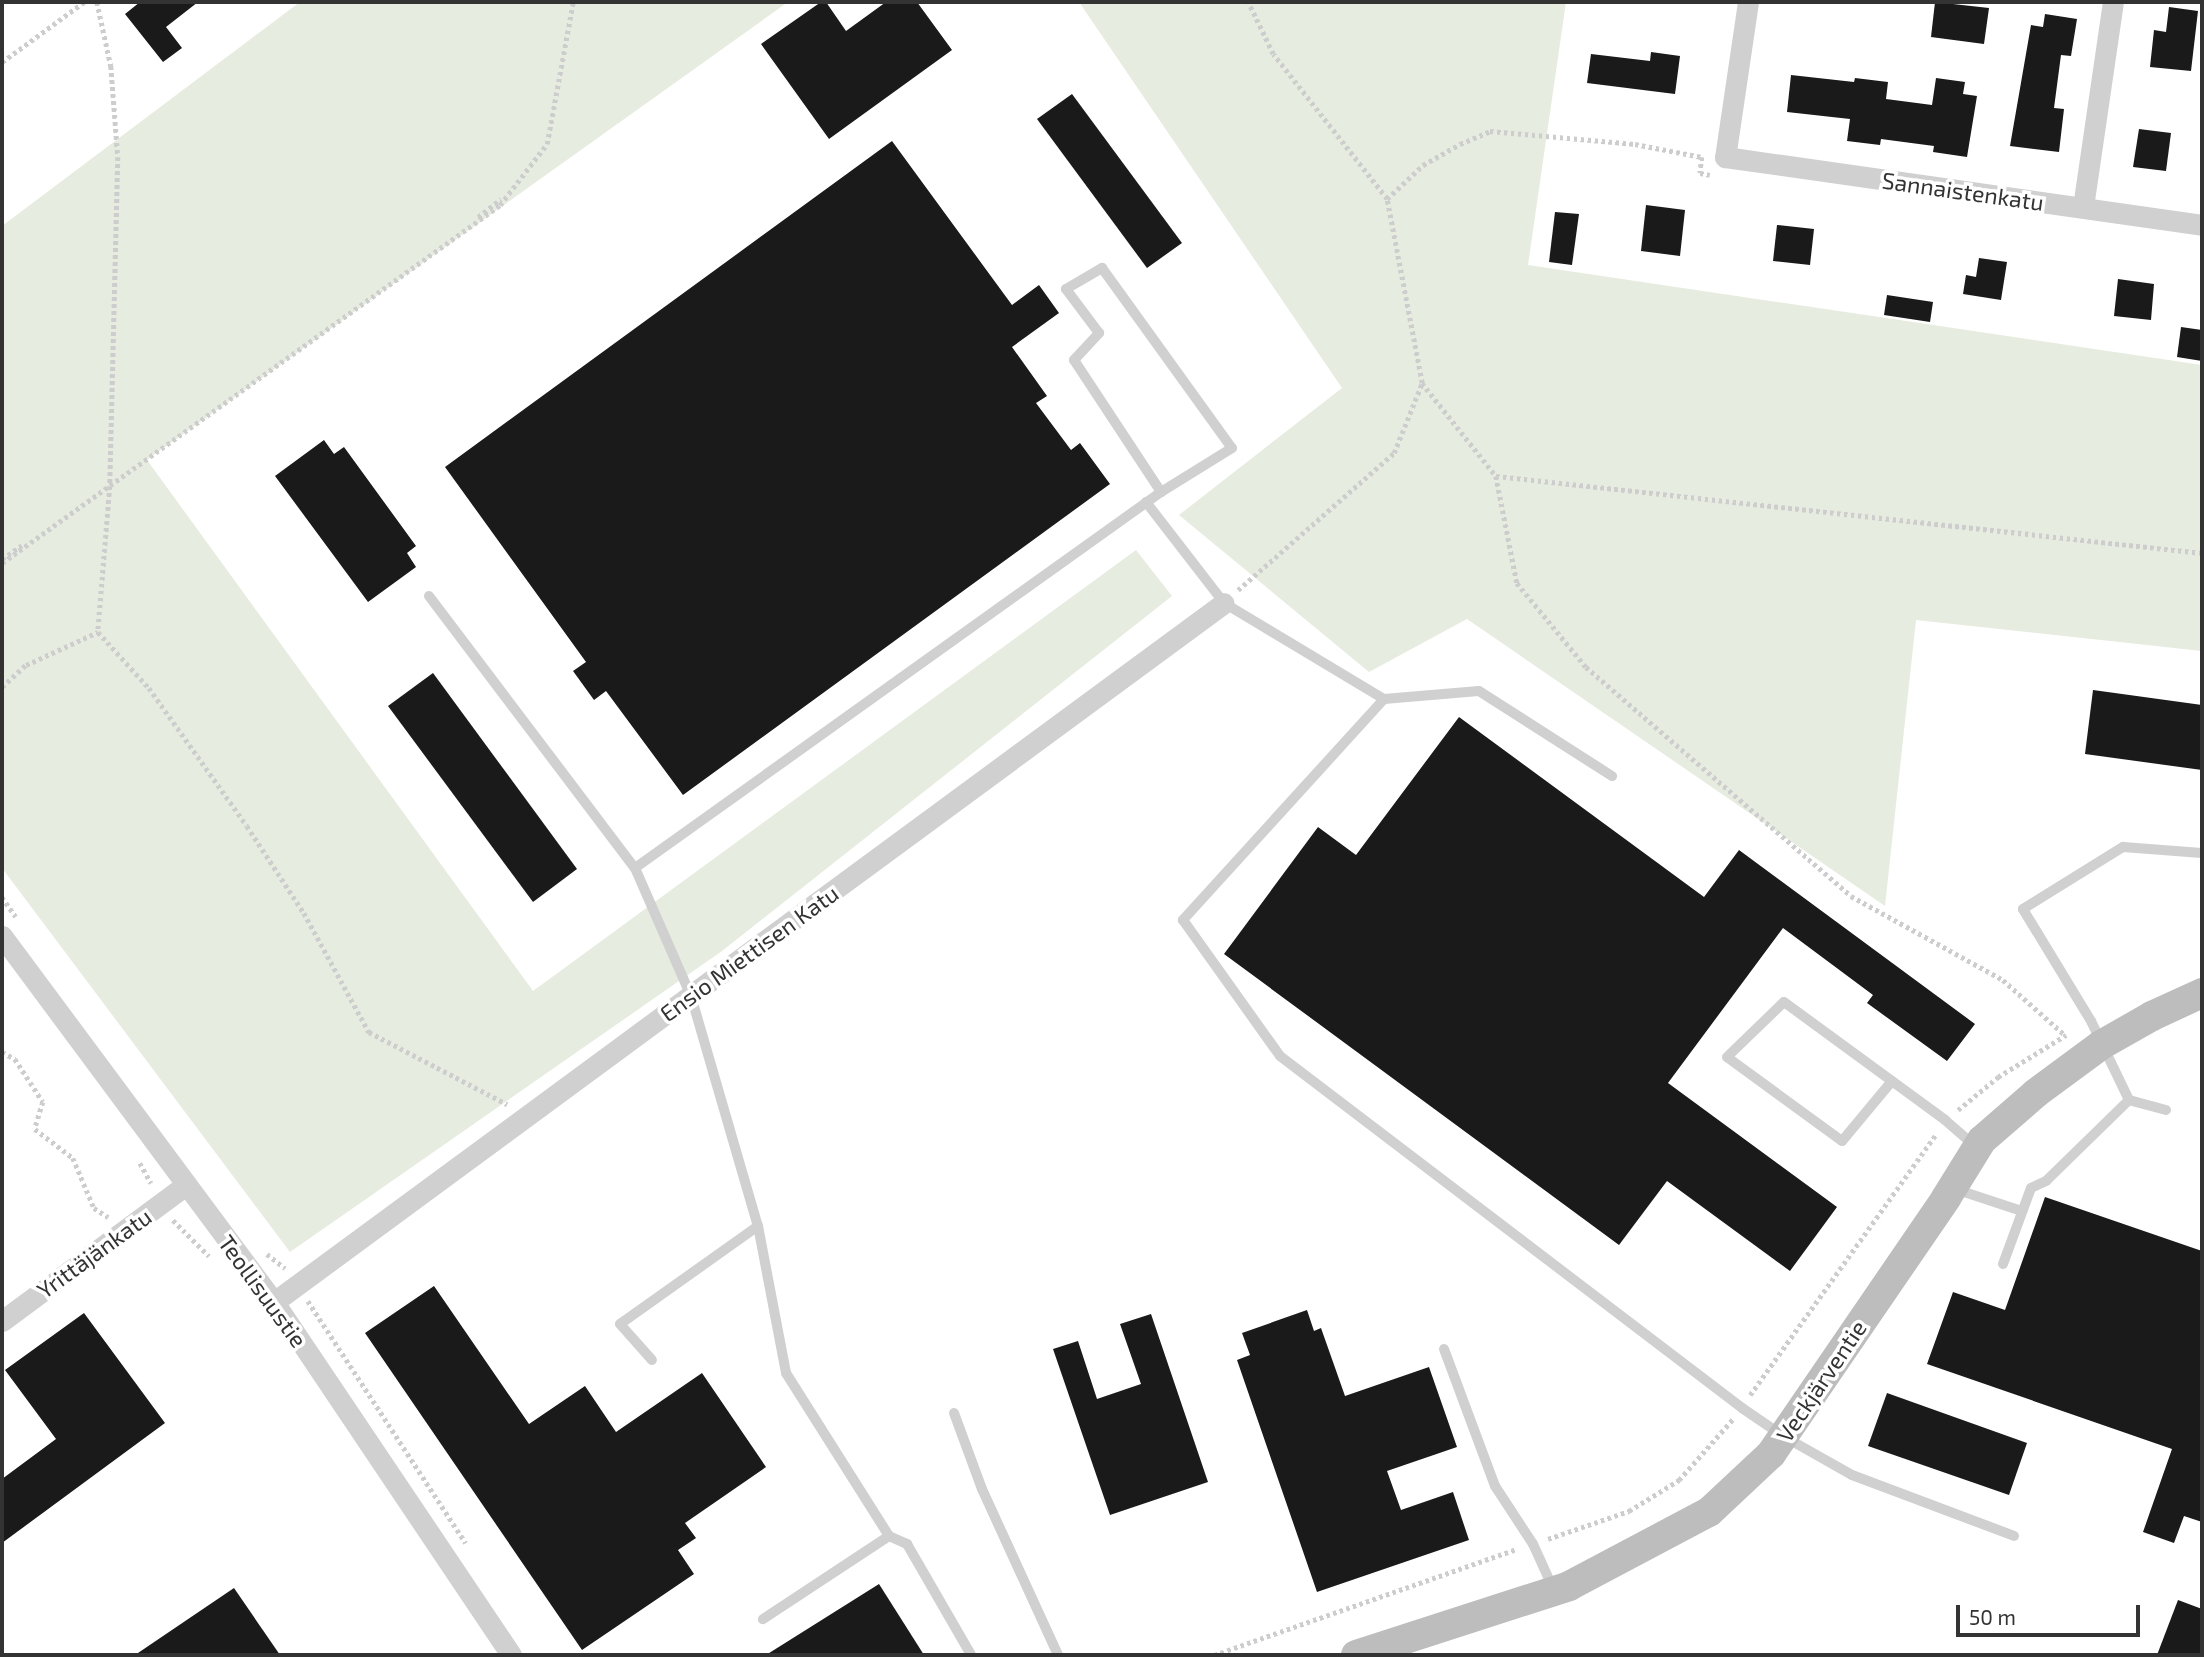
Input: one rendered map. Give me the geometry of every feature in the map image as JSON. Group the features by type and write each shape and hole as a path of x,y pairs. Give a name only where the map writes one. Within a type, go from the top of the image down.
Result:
{"main road":[{"name":"Veckjärventie","path":"1356,1655 1554,1591 1644,1549 1709,1512 1771,1454 1953,1188 1982,1140 2036,1093 2096,1033 2152,1016 2202,993"}],"street":[{"name":"Sannaistenkatu","path":"1748,2 1725,157 2202,225"},
{"path":"2083,207 2113,2"},
{"name":"Ensio Miettisen Katu","path":"274,1302 1224,603"},
{"name":"Teollisuustie","path":"2,936 274,1302 511,1655"},
{"name":"Yrittäjänkatu","path":"2,1321 186,1185"}],"lane":[{"path":"635,868 1146,502 1232,448 1102,268 1066,289 1099,333 1074,360 1161,492"},
{"path":"1146,502 1224,603 1384,699 1479,691 1612,776"},
{"path":"429,596 635,868 691,996 758,1226 786,1373 888,1536 907,1544 971,1655"},
{"path":"1384,699 1182,920 1280,1056 1742,1408 1783,1436 1852,1475 2014,1536"},
{"path":"2166,1110 2129,1100 2096,1033 2023,909 2123,847 2202,853"},
{"path":"1892,1081 1842,1141 1727,1057 1784,1002 1892,1081 1945,1120 1977,1147"},
{"path":"2003,1264 2031,1188 2046,1181 2129,1100"},
{"path":"1953,1188 2022,1210"},
{"path":"652,1360 620,1324 758,1226"},
{"path":"1444,1349 1495,1486 1533,1544 1554,1591"},
{"path":"954,1413 982,1489 1058,1655"},
{"path":"762,1619 888,1536"}],"path":[{"path":"2,62 84,2"},
{"path":"97,2 111,66 118,157 110,486 98,632 149,688 247,826 304,913 369,1032 530,1116"},
{"path":"2,561 147,460 500,205 547,144 573,2"},
{"path":"1248,2 1273,54 1387,199 1422,383 1496,475 1517,583 1586,667 1851,897 2003,980 2065,1035"},
{"path":"1387,199 1423,165 1490,131 1635,144 1702,157"},
{"path":"1224,603 1394,453 1422,383"},
{"path":"1496,475 2202,553"},
{"path":"2,687 26,665 98,632"},
{"path":"1214,1655 1629,1511 1679,1480 1726,1430 1945,1120 1997,1077 2065,1035 2096,1033"},
{"path":"2,1052 15,1059 43,1102 35,1129 73,1158 94,1208 110,1218"}],"shaded area":[{"path":"300,2 788,2 147,460 533,991 1136,550 1172,596 722,951 290,1252 2,868 2,226"},
{"path":"1079,2 1566,2 1528,265 2202,365 2202,651 1916,620 1885,906 1467,619 1369,672 1179,515 1342,388"}],"building":[{"path":"140,2 198,2 166,27 182,48 163,62 125,14"},
{"path":"821,2 826,2 846,31 886,2 917,2 952,50 829,139 761,44"},
{"path":"1935,2 1989,8 1984,44 1931,37"},
{"path":"2169,7 2198,11 2191,71 2150,67 2154,30 2166,32"},
{"path":"2045,14 2077,19 2071,56 2061,55 2054,108 2064,109 2059,152 2010,146 2031,25 2043,27"},
{"path":"1651,52 1680,56 1675,94 1587,83 1591,54 1650,61"},
{"path":"1791,75 1854,82 1855,78 1888,82 1886,99 1932,105 1936,78 1965,82 1963,94 1977,96 1967,157 1933,152 1934,146 1881,139 1880,145 1847,141 1850,119 1787,112"},
{"path":"1072,94 1182,243 1147,268 1037,119"},
{"path":"2139,129 2171,133 2166,171 2133,167"},
{"path":"892,141 1012,305 1039,285 1059,313 1012,347 1047,396 1036,403 1071,450 1080,443 1110,484 683,795 606,691 594,700 573,671 586,662 445,467"},
{"path":"1646,205 1685,210 1680,256 1641,251"},
{"path":"1555,212 1579,214 1572,265 1549,262"},
{"path":"1777,225 1814,229 1810,265 1773,261"},
{"path":"1979,258 2007,262 2001,300 1963,294 1966,275 1976,277"},
{"path":"2118,279 2154,284 2151,320 2114,316"},
{"path":"1887,295 1933,302 1930,322 1884,315"},
{"path":"2181,327 2202,330 2202,361 2177,357"},
{"path":"324,440 334,454 344,447 416,546 407,553 416,567 368,602 275,476"},
{"path":"433,673 577,869 533,902 388,706"},
{"path":"2093,690 2202,705 2202,770 2085,754"},
{"path":"1459,717 1704,897 1739,850 1975,1024 1947,1061 1867,1003 1873,995 1783,928 1668,1083 1837,1207 1790,1271 1667,1181 1619,1245 1224,954 1318,827 1356,855"},
{"path":"2045,1197 2202,1251 2202,1522 2184,1516 2174,1543 2143,1532 2172,1449 1927,1364 1953,1292 2005,1310"},
{"path":"434,1286 529,1424 585,1386 616,1432 702,1373 766,1467 685,1523 696,1538 678,1550 694,1574 582,1650 365,1333"},
{"path":"1307,1310 1314,1331 1321,1328 1345,1396 1429,1367 1457,1447 1387,1471 1401,1510 1453,1492 1469,1540 1317,1592 1237,1360 1250,1355 1242,1333"},
{"path":"84,1313 165,1423 2,1543 2,1479 56,1439 5,1370"},
{"path":"1151,1314 1208,1482 1110,1515 1053,1349 1078,1341 1097,1399 1141,1384 1120,1324"},
{"path":"1887,1393 2027,1443 2009,1495 1868,1446"},
{"path":"879,1584 924,1655 766,1655"},
{"path":"234,1588 280,1655 135,1655"},
{"path":"2178,1600 2202,1609 2202,1655 2157,1655"}]}
